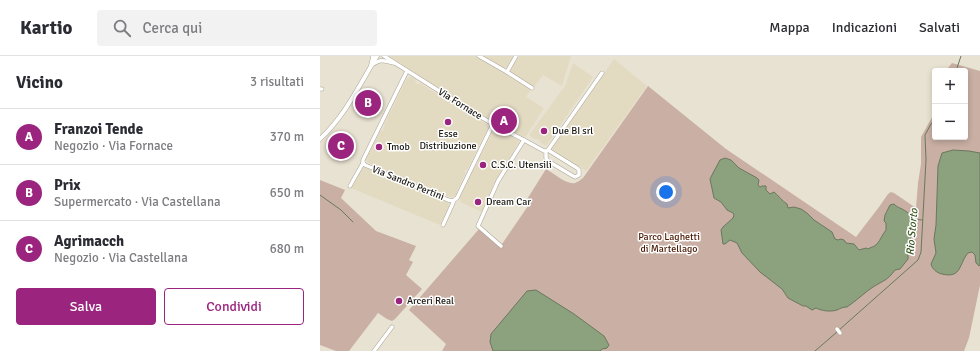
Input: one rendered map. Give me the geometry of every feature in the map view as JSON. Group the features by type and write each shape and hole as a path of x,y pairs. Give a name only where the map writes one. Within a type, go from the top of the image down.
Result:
{"street":[{"path":"370,68 373,56"},
{"path":"320,139 345,110 370,68 378,56 382,60 376,62 370,68"},
{"name":"Via Fornace","path":"384,56 474,113 544,151 547,151 577,168 579,170 578,175 575,177 548,161 546,158 547,151"},
{"path":"479,56 532,88"},
{"path":"506,72 516,56"},
{"name":"Via Fornace","path":"382,60 399,65"},
{"name":"Via Sandro Pertini","path":"350,186 363,163 363,160 407,71"},
{"path":"547,151 602,73"},
{"name":"Via Sandro Pertini","path":"443,225 453,201 457,198 493,124"},
{"path":"501,246 478,226 498,181 524,140"},
{"name":"Via Sandro Pertini","path":"363,163 453,201"},
{"path":"374,351 392,327"},
{"path":"837,329 840,333"}],"shaded area":[{"path":"389,56 476,56 531,89 526,97 544,108 526,136 523,137 474,111"},
{"path":"483,56 514,56 507,67 503,68"},
{"path":"519,56 571,56 562,86 543,75 534,87 509,72"},
{"path":"614,59 647,86 586,171 552,148"},
{"path":"573,63 593,77 546,146 539,140 530,136 530,134 565,86"},
{"path":"411,77 416,80 415,82 417,84 420,83 469,115 487,124 488,128 467,170 464,171 466,172 455,196 450,197 368,163 366,159 381,130 383,131 384,125 407,78"},
{"path":"497,129 518,140 519,142 493,185 482,212 460,202 461,199 459,198 493,131"},
{"path":"953,150 980,153 980,265 979,266 976,263 975,255 972,252 968,253 957,272 948,275 937,272 932,268 931,264 936,253 934,239 936,225 938,166 942,153"},
{"path":"725,158 731,160 739,168 757,178 759,180 758,185 760,187 766,186 766,190 770,194 774,192 787,204 788,208 794,207 801,209 832,232 835,239 841,239 846,243 854,244 859,250 866,248 868,249 877,244 886,230 886,223 884,221 885,215 890,205 894,204 912,216 913,221 909,227 910,248 906,253 908,255 908,259 900,269 895,270 887,278 847,307 832,311 816,308 812,310 788,298 782,289 760,272 742,253 737,243 730,240 723,244 721,230 733,218 734,215 727,210 721,202 714,198 710,179 720,160"},
{"path":"364,167 448,202 449,206 440,225 351,188 360,169"},
{"path":"536,290 574,314 604,336 609,345 607,348 600,351 493,351 490,342 491,334 527,291"}],"green space":[{"name":"Parco Laghetti di Martellago","path":"952,63 980,71 980,285 969,338 964,351 442,351 446,344 409,310 479,229 500,247 528,206 526,201 546,169 564,181 572,183 576,183 583,178 648,86 726,149 856,237 891,192 916,208 921,164 921,137 932,117 932,140 968,140 968,68 948,68"},
{"path":"320,180 345,190 341,198 376,231 416,246 409,260 413,262 406,275 422,289 392,321 378,313 349,351 336,351 320,345"}],"waterway":[{"name":"Rio Storto","path":"957,68 961,56"},
{"name":"Rio Storto","path":"839,330 918,260 921,252 926,160 925,135 932,123"},
{"path":"320,195 341,210 353,222"},
{"path":"913,219 922,220"},
{"name":"Rio Storto","path":"815,351 837,332"}],"place":[{"name":"Prix","path":"368,103"},
{"name":"Franzoi Tende","path":"504,121"},
{"name":"Esse Distribuzione","path":"448,122"},
{"name":"Due BI srl","path":"544,131"},
{"name":"Agrimacch","path":"341,146"},
{"name":"Tmob","path":"379,147"},
{"name":"C.S.C. Utensili","path":"483,165"},
{"name":"Dream Car","path":"478,202"},
{"name":"Arceri Real","path":"399,301"}]}
